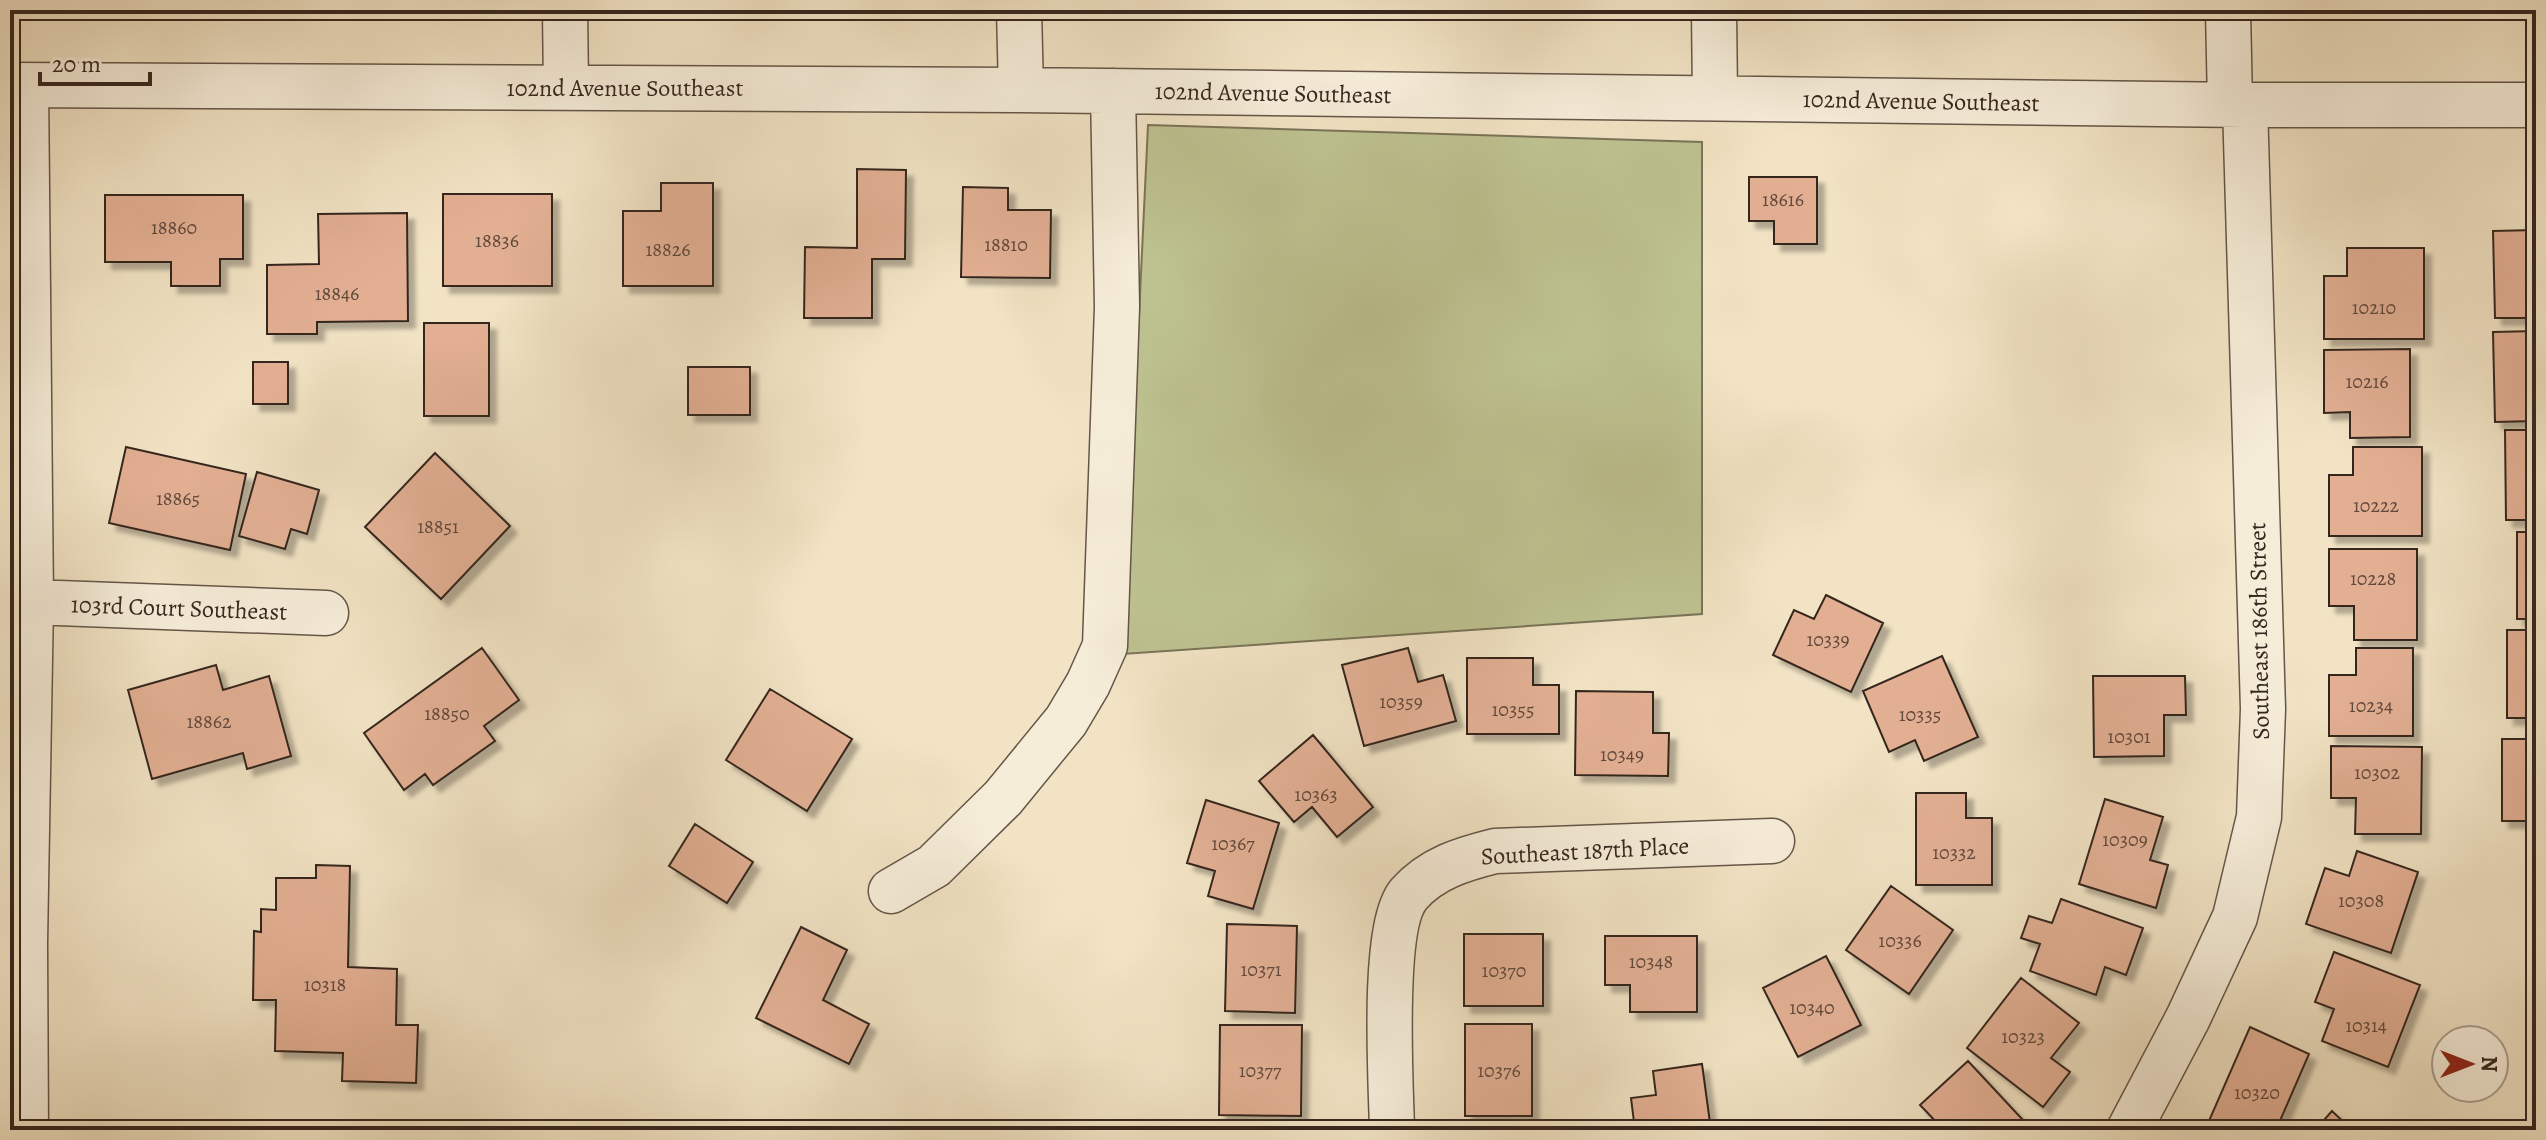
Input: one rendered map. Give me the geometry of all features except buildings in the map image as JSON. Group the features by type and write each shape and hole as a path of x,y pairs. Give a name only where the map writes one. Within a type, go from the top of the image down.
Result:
{"street":[{"path":"565,10 566,88"},
{"path":"1019,10 1021,90"},
{"path":"1714,10 1715,98"},
{"name":"Southeast 186th Street","path":"2129,1130 2188,1018 2235,917 2259,817 2263,709 2238,105 2228,10"},
{"path":"18,86 31,602 18,943 26,1130"},
{"name":"102nd Avenue Southeast","path":"18,86 1021,90 2238,105 2536,105"},
{"path":"891,891 934,866 1003,798 1066,721 1088,684 1105,646 1117,307 1113,91"},
{"name":"103rd Court Southeast","path":"31,602 326,613"},
{"name":"Southeast 187th Place","path":"1392,1130 1393,937 1407,897 1427,878 1457,860 1495,851 1772,841"}],"green space":[{"path":"1148,125 1702,142 1702,614 1123,654"}]}
